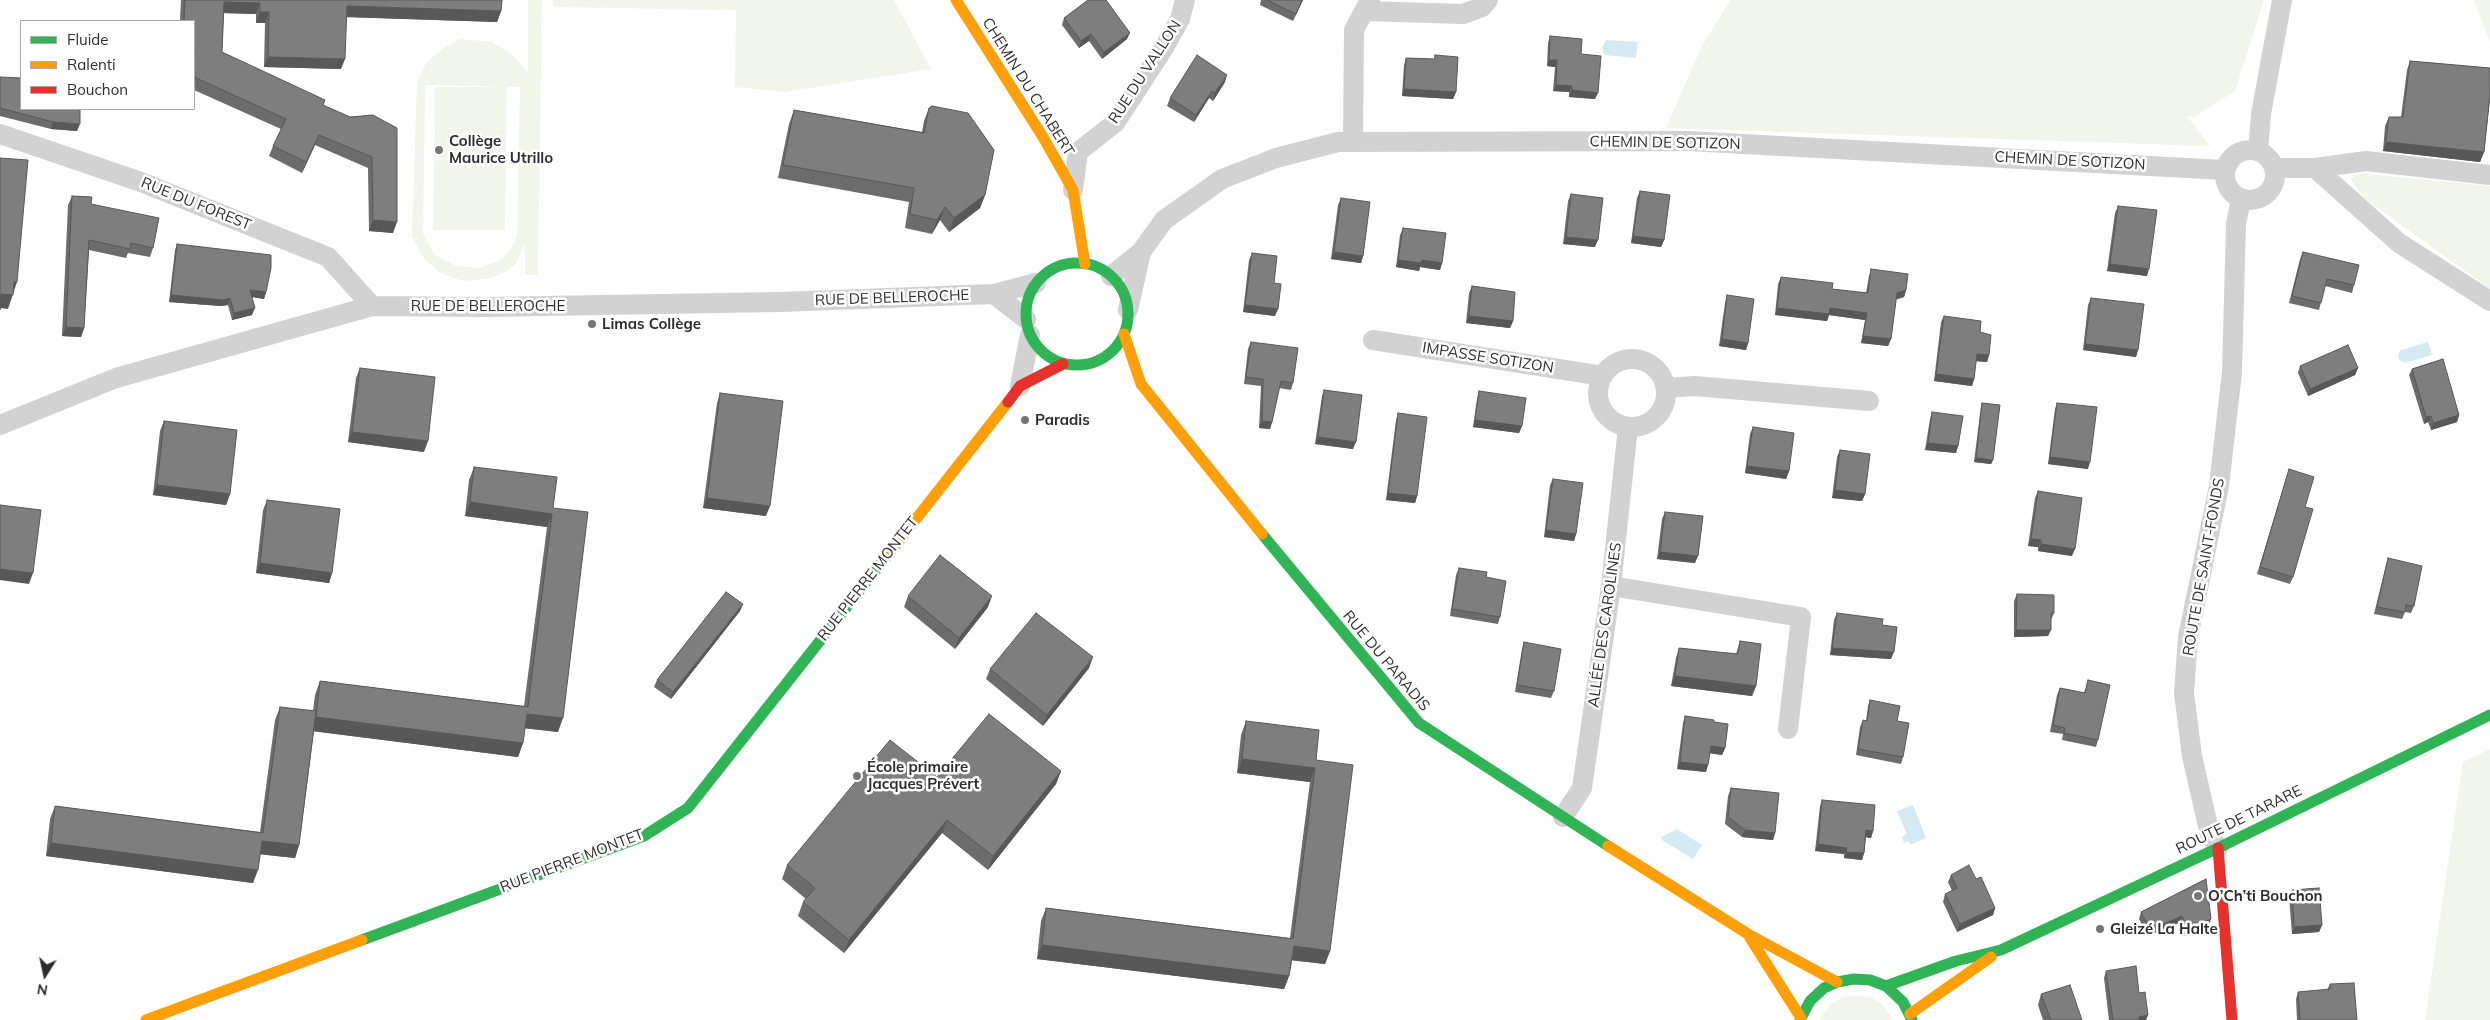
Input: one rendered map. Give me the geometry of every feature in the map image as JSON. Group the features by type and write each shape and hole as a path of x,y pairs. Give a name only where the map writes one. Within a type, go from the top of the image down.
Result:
{"main road":[{"name":"CHEMIN DU CHABERT","path":"956,0 1043,137 1073,190 1085,264"},
{"path":"1066,225 1073,190"},
{"path":"1057,267 1060,251"},
{"path":"1085,264 1099,268 1111,276 1125,298 1128,310 1124,334 1118,345 1097,362 1080,365 1063,364 1044,353 1028,327 1028,300 1036,283 1057,267 1085,264"},
{"name":"RUE DU PARADIS","path":"1124,334 1141,384 1312,596 1419,723 1748,934 1837,982"},
{"path":"1097,362 1112,369"},
{"name":"RUE PIERRE MONTET","path":"146,1020 644,836 688,808 1020,386 1063,364"},
{"name":"RUE DU PARADIS","path":"1126,376 1141,384"},
{"name":"ROUTE DE TARARE","path":"1886,986 1956,961 2001,950 2218,848 2490,715"},
{"name":"ROUTE DE SAINT-FONDS","path":"2218,848 2232,1020"},
{"name":"RUE DU PARADIS","path":"1748,934 1801,1019"},
{"name":"ROUTE DE TARARE","path":"1911,1017 2001,950"},
{"path":"1801,1019 1810,1001 1824,988 1837,982 1854,978 1870,980 1886,986 1896,994 1911,1017"}],"street":[{"name":"RUE DU VALLON","path":"1073,190 1078,152 1115,123 1142,77 1165,46 1180,19 1185,0"},
{"path":"1353,142 1354,30 1367,6 1463,14 1482,7 1488,0"},
{"path":"2258,151 2261,114 2282,0"},
{"name":"RUE DU FOREST","path":"0,134 141,182 328,257 372,306"},
{"name":"CHEMIN DE SOTIZON","path":"1111,276 1141,252 1164,220 1222,179 1276,158 1338,142 1688,141 2224,170"},
{"path":"2248,149 2258,151 2269,157 2275,168 2275,179 2271,190 2258,199 2241,199 2231,193 2225,182 2224,170 2229,160 2237,152 2248,149"},
{"path":"2275,168 2315,168 2366,161 2490,174"},
{"path":"2315,168 2399,243 2490,301"},
{"name":"ROUTE DE SAINT-FONDS","path":"2218,848 2210,834 2192,756 2184,693 2188,636 2219,486 2232,372 2236,224 2241,199"},
{"name":"CHEMIN DE SOTIZON","path":"1128,310 1141,252"},
{"name":"RUE DE BELLEROCHE","path":"0,424 116,378 372,306 485,307 679,304 994,294 1036,283"},
{"path":"994,294 1028,327"},
{"name":"RUE PIERRE MONTET","path":"1020,386 1028,327"},
{"name":"IMPASSE SOTIZON","path":"1373,340 1602,376"},
{"path":"1638,360 1656,369 1662,377 1666,388 1666,398 1657,417 1639,427 1628,427 1613,421 1602,409 1598,398 1602,376 1618,363 1638,360"},
{"path":"1666,388 1695,386 1869,401"},
{"name":"ALLÉE DES CAROLINES","path":"1563,817 1582,788 1611,586 1628,427"},
{"path":"1611,586 1802,617 1788,729"}],"shaded area":[{"path":"528,0 542,0 538,275 525,275 525,244 516,263 504,273 491,278 464,281 442,274 424,259 412,236 417,83 426,63 442,49 460,39 492,42 514,56 528,73","holes":["425,85 520,87 517,236 511,249 501,260 480,268 456,266 435,255 423,234"]},
{"path":"552,0 894,0 931,69 785,92 735,87 736,10 554,7"},
{"path":"1730,0 2264,0 2235,91 2194,117 2187,116 2210,146 1666,128 1702,46"},
{"path":"2474,0 2490,0 2490,42"},
{"path":"435,87 507,87 505,230 433,230"},
{"path":"2357,173 2490,186 2490,289 2363,197 2351,179"},
{"path":"2490,749 2490,1020 2425,1020 2463,762"},
{"path":"1856,995 1870,997 1881,1003 1894,1020 1819,1020 1831,1004 1843,997"}],"water":[{"path":"1606,40 1638,42 1636,58 1605,55 1602,48"},
{"path":"2428,342 2432,355 2405,363 2399,360 2398,355 2401,350"},
{"path":"1913,805 1926,838 1910,845 1909,841 1904,843 1902,837 1907,834 1897,811"},
{"path":"1677,829 1702,845 1693,859 1662,840 1661,837"}],"building":[{"path":"185,0 502,0 501,11 347,6 345,59 268,57 269,12 260,12 260,3 224,2 222,52 325,100 323,105 350,117 373,115 397,128 397,222 373,220 372,157 319,135 306,162 273,146 286,119 195,77 195,20 184,20"},
{"path":"1088,0 1106,0 1130,33 1104,52 1091,34 1081,41 1064,18"},
{"path":"1267,0 1302,0 1296,14"},
{"path":"1550,36 1582,39 1581,54 1601,56 1598,93 1572,90 1572,86 1556,85 1557,60 1549,60"},
{"path":"1197,55 1227,75 1215,93 1212,91 1196,115 1170,98"},
{"path":"1435,55 1458,57 1456,92 1404,89 1406,58 1435,59"},
{"path":"2410,61 2490,68 2490,94 2484,152 2386,142 2389,117 2403,117"},
{"path":"0,77 20,78 20,110 80,110 80,124 53,122 0,108"},
{"path":"932,106 968,113 994,150 985,195 954,218 945,207 937,220 910,214 914,188 783,165 794,110 924,133 929,108"},
{"path":"0,158 28,160 17,282 14,282 13,295 1,294 0,310"},
{"path":"1640,191 1670,195 1664,240 1633,236"},
{"path":"1571,194 1603,198 1598,240 1566,237"},
{"path":"72,196 92,197 91,204 159,218 153,248 131,243 130,249 89,240 84,328 66,327"},
{"path":"1341,198 1370,202 1363,256 1334,252"},
{"path":"2118,206 2157,210 2149,269 2110,264"},
{"path":"1403,228 1446,233 1442,263 1422,260 1421,263 1398,260"},
{"path":"177,244 271,255 271,268 266,292 250,290 255,308 234,313 230,298 223,300 171,295"},
{"path":"2303,252 2359,265 2354,285 2327,279 2321,303 2292,296"},
{"path":"1252,253 1277,256 1274,283 1281,284 1278,309 1245,305"},
{"path":"1871,269 1908,274 1906,290 1897,293 1891,339 1863,336 1867,313 1830,308 1829,314 1777,308 1781,277 1833,283 1832,289 1868,293"},
{"path":"1472,286 1515,292 1513,321 1469,316"},
{"path":"1727,295 1754,299 1748,343 1722,339"},
{"path":"2091,298 2144,304 2138,350 2085,344"},
{"path":"1944,316 1981,321 1980,332 1991,335 1989,355 1977,354 1974,379 1936,374"},
{"path":"1251,342 1298,348 1293,383 1281,381 1272,422 1262,421 1263,379 1246,377"},
{"path":"2348,345 2358,368 2310,389 2300,366"},
{"path":"2443,359 2459,415 2433,423 2431,416 2426,417 2412,369"},
{"path":"360,368 435,377 428,441 352,432"},
{"path":"1324,390 1362,395 1356,442 1318,437"},
{"path":"1479,391 1526,398 1522,426 1475,420"},
{"path":"720,393 783,401 770,506 707,498"},
{"path":"1982,403 2000,405 1993,460 1976,458"},
{"path":"2057,403 2097,407 2090,462 2050,457"},
{"path":"1932,412 1963,416 1958,446 1928,443"},
{"path":"1398,413 1427,417 1417,496 1388,493"},
{"path":"164,421 237,430 230,494 157,485"},
{"path":"1753,427 1794,433 1789,471 1747,466"},
{"path":"1840,450 1870,454 1865,494 1835,490"},
{"path":"474,467 557,477 553,508 588,512 563,718 527,714 523,743 316,717 320,681 528,707 552,514 470,502"},
{"path":"2289,469 2314,477 2305,507 2313,509 2293,577 2260,567"},
{"path":"1553,479 1583,483 1576,534 1546,530"},
{"path":"2038,491 2082,498 2075,549 2041,544 2041,540 2031,539"},
{"path":"267,500 340,509 332,573 260,563"},
{"path":"0,505 41,510 33,573 0,569"},
{"path":"1665,512 1703,516 1698,556 1660,552"},
{"path":"940,555 992,596 959,638 908,596"},
{"path":"2388,558 2422,566 2414,606 2406,605 2405,612 2377,607"},
{"path":"1459,568 1487,572 1486,577 1506,581 1500,617 1452,609"},
{"path":"726,592 743,604 673,692 657,680"},
{"path":"2017,594 2054,595 2054,613 2051,613 2051,630 2016,630"},
{"path":"1036,613 1093,657 1047,715 990,669"},
{"path":"1837,613 1883,619 1882,625 1897,627 1894,652 1832,648"},
{"path":"1740,641 1761,644 1756,686 1675,676 1679,648 1738,654"},
{"path":"1524,642 1561,649 1554,691 1517,685"},
{"path":"2088,680 2110,685 2098,740 2064,733 2065,728 2053,725 2060,688 2085,693"},
{"path":"1870,700 1900,706 1897,721 1909,723 1903,757 1858,749 1863,720 1867,721"},
{"path":"280,707 316,711 299,845 262,841 258,870 51,843 55,806 263,833"},
{"path":"989,714 1061,771 993,856 947,820 849,940 803,902 815,888 787,865 890,740 937,777"},
{"path":"1685,716 1728,724 1725,748 1711,746 1708,765 1680,762"},
{"path":"1246,721 1319,730 1316,760 1353,765 1330,951 1294,946 1289,976 1042,945 1046,908 1293,939 1315,768 1242,759"},
{"path":"1731,788 1779,793 1775,833 1745,830 1728,817"},
{"path":"1822,800 1875,805 1873,831 1866,830 1864,853 1846,852 1847,848 1818,844"},
{"path":"1969,865 1976,879 1981,877 1995,908 1960,924 1945,894 1957,888 1951,875"},
{"path":"2206,879 2211,919 2188,929 2182,916 2150,930 2141,912"},
{"path":"2319,888 2322,925 2294,927 2292,890"},
{"path":"2136,966 2139,993 2145,992 2148,1015 2139,1017 2139,1020 2113,1020 2106,971"},
{"path":"2354,983 2357,1020 2300,1020 2298,992 2330,989 2330,984"},
{"path":"2070,985 2082,1020 2051,1020 2041,994"}],"traffic: fast":[{"path":"1077,263 1096,267 1113,278 1124,295 1128,314 1124,333 1113,350 1096,361 1077,365 1058,361 1041,350 1030,333 1026,314 1030,295 1041,278 1058,267 1077,263"},
{"path":"1262,534 1419,723 1608,846"},
{"path":"362,940 644,836 688,808 883,561"},
{"path":"1886,986 1956,961 2001,950 2218,848 2490,715"},
{"path":"1800,1020 1810,1001 1824,988 1837,982 1854,979 1870,980 1886,986 1903,1002 1912,1020"}],"traffic: slow":[{"path":"956,0 1043,137 1073,190 1085,264"},
{"path":"1124,334 1141,384 1262,534"},
{"path":"883,561 1008,402"},
{"path":"1608,846 1748,934 1837,982"},
{"path":"1750,938 1801,1018"},
{"path":"146,1020 362,940"},
{"path":"1910,1014 1991,957"}],"traffic: jam":[{"path":"1008,402 1020,386 1063,364"},
{"path":"2218,848 2232,1020"}],"place":[{"name":"Collège Maurice Utrillo","path":"439,150"},
{"name":"Limas Collège","path":"592,324"},
{"name":"Paradis","path":"1025,420"},
{"name":"École primaire Jacques Prévert","path":"857,776"},
{"name":"O’Ch’ti Bouchon","path":"2198,896"},
{"name":"Gleizé La Halte","path":"2100,929"}]}
